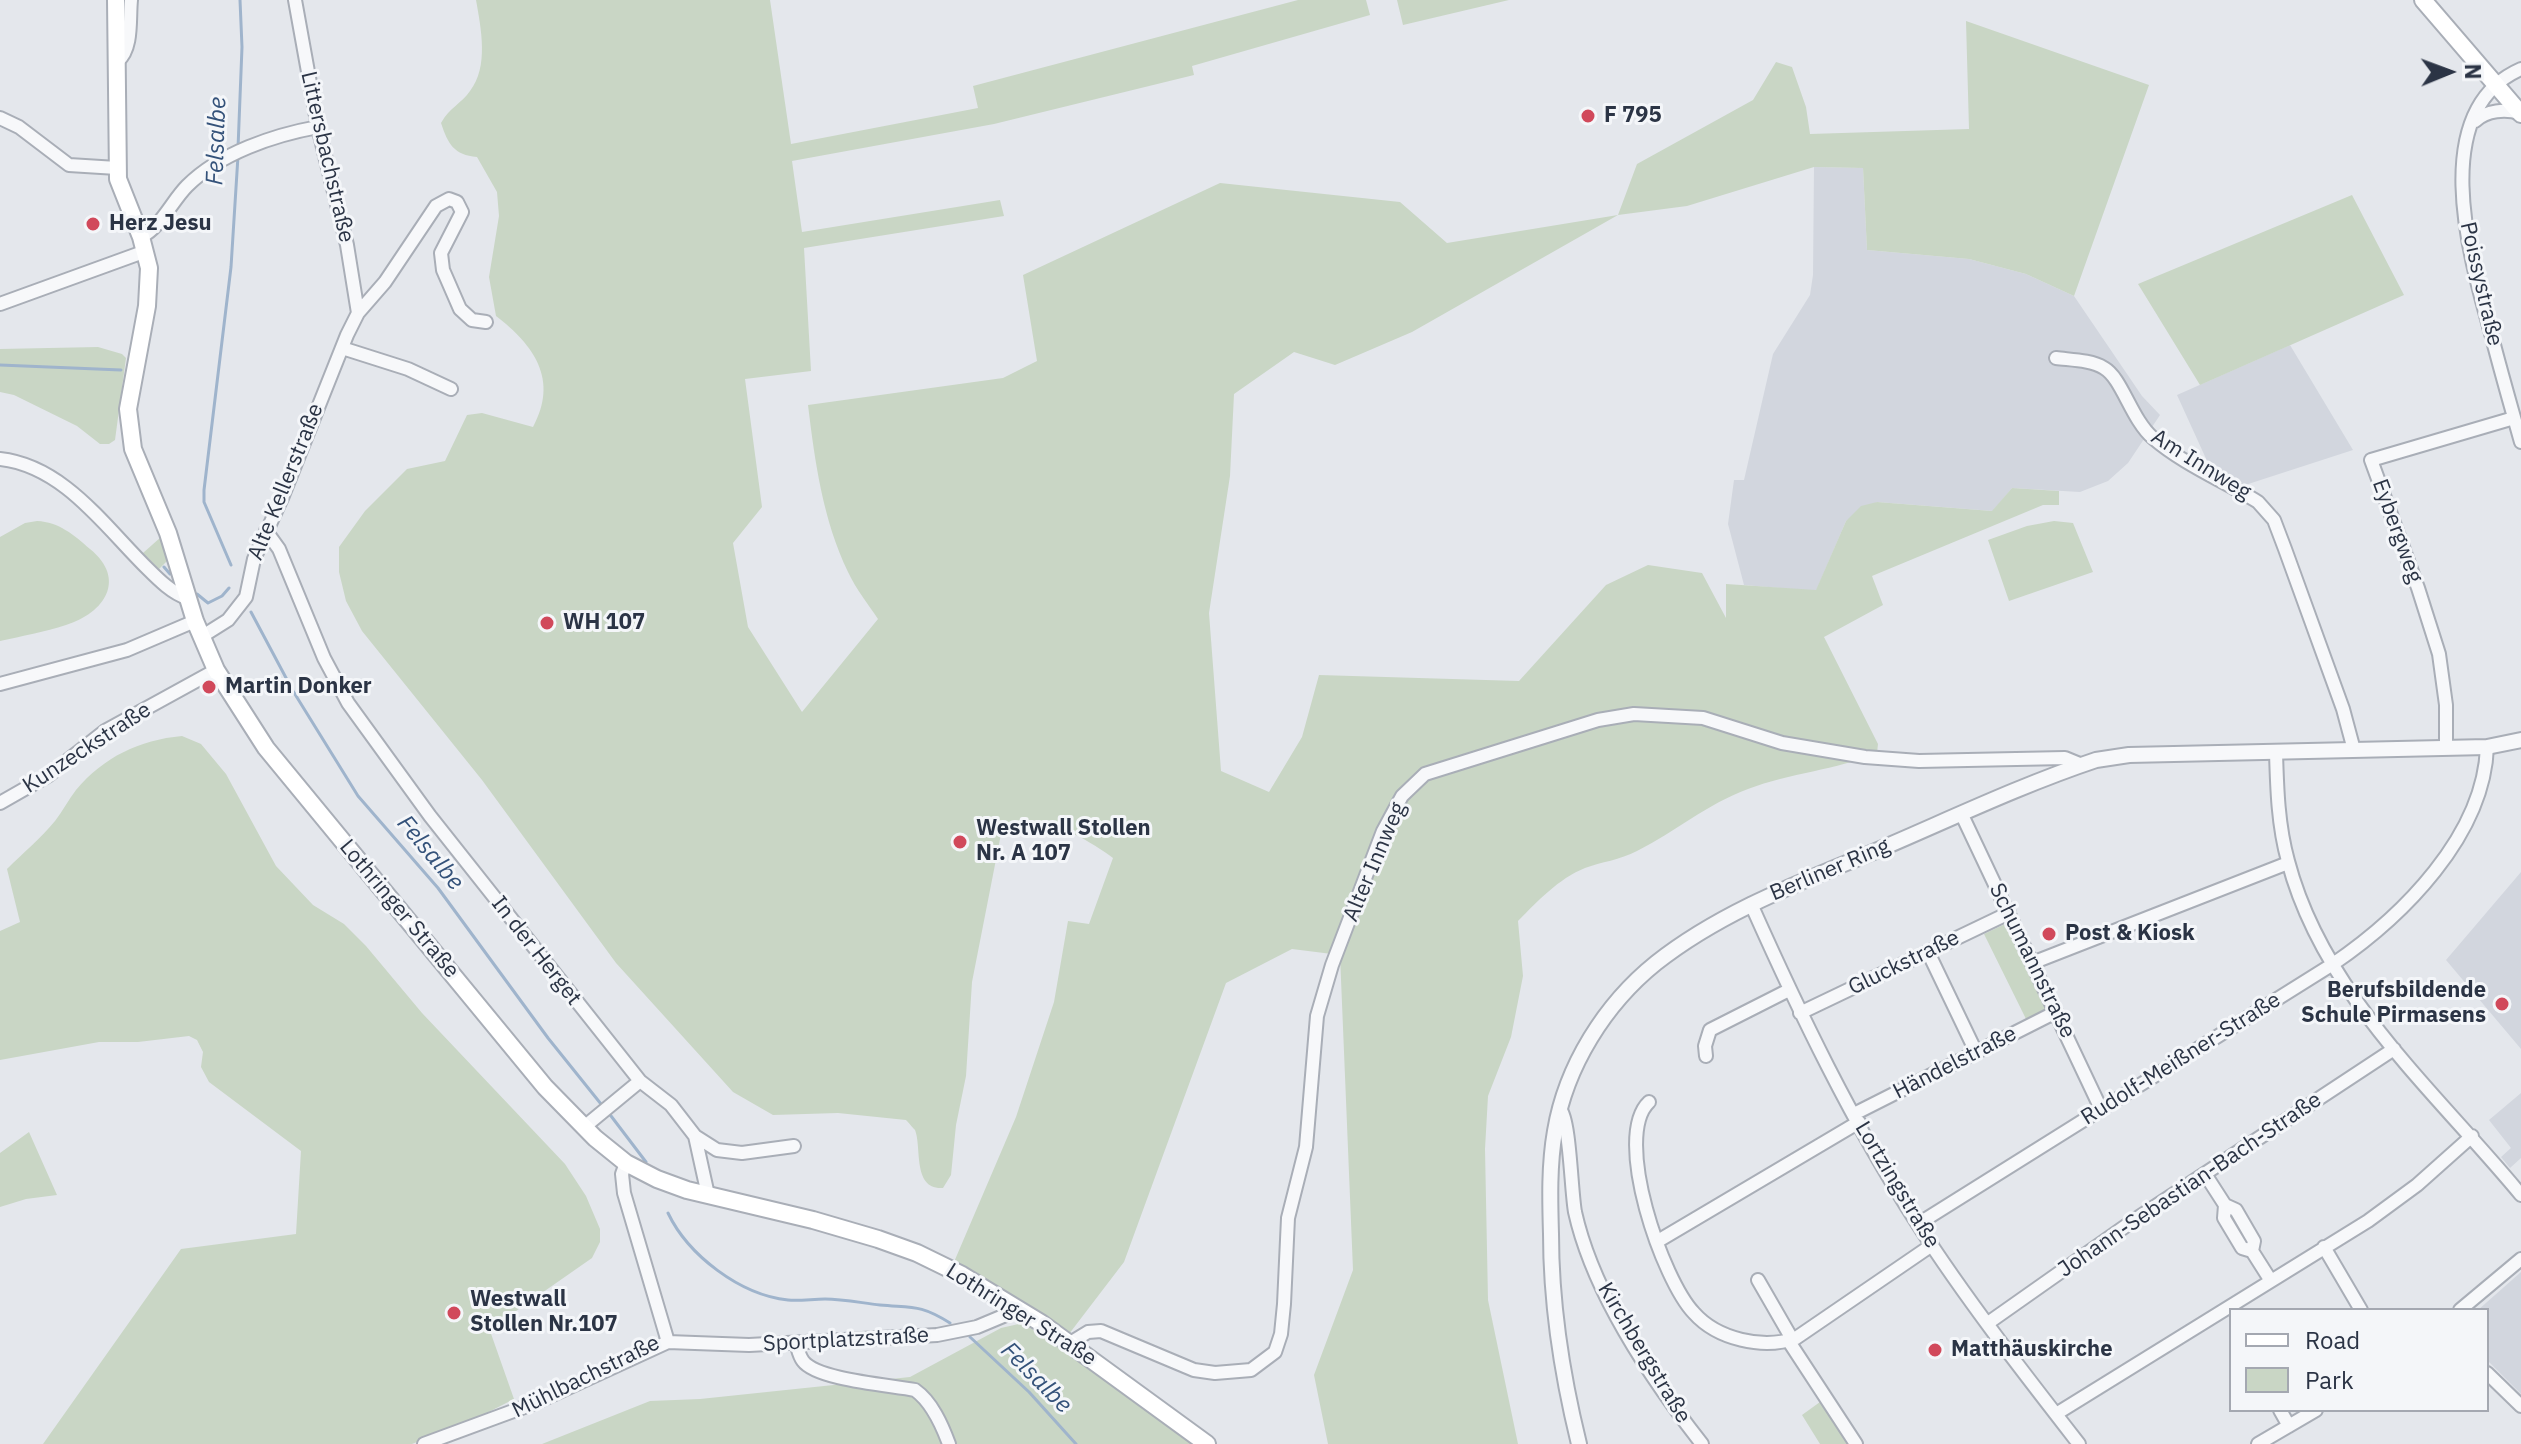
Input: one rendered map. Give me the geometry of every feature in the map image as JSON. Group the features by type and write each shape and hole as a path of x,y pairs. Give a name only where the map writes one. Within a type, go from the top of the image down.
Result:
{"main road":[{"name":"Lothringer Straße","path":"116,0 117,168 121,190 144,244 149,286 130,394 129,435 168,533 198,629 216,670 250,727 545,1087 583,1128 626,1163 665,1183 898,1245 952,1270 1020,1309 1070,1343 1207,1444"},
{"path":"2423,0 2521,113"}],"street":[{"path":"118,61 125,54 127,46 131,0"},
{"name":"Littersbachstraße","path":"295,0 318,127 347,245 358,313"},
{"path":"2496,85 2521,69"},
{"name":"Poissystraße","path":"2496,85 2472,123 2463,170 2466,231 2473,268 2521,442"},
{"path":"2472,123 2488,113 2521,113"},
{"path":"0,118 19,127 69,165 117,168"},
{"path":"0,304 144,244 194,179 238,153 288,134 318,127"},
{"name":"Alte Kellerstraße","path":"0,684 228,620 246,597 250,568 358,313 385,282 436,206 449,199 457,202 462,212 441,253 443,270 460,309 472,320 486,322"},
{"path":"342,348 408,369 451,389"},
{"name":"Am Innweg","path":"2056,358 2105,368 2114,376 2129,408 2150,436 2165,448 2258,502 2269,514 2285,549 2343,709 2354,750"},
{"name":"Eybergweg","path":"2446,748 2446,705 2439,654 2371,460 2514,418"},
{"path":"0,459 33,467 65,488 87,506 152,573 187,598"},
{"name":"In der Herget","path":"266,531 279,549 324,658 348,703 430,816 640,1081 671,1105 695,1136 722,1152 742,1153 794,1146"},
{"name":"Kunzeckstraße","path":"0,803 49,775 105,731 216,670"},
{"name":"Alter Innweg","path":"1070,1343 1088,1332 1101,1331 1194,1370 1215,1373 1251,1370 1275,1352 1281,1334 1284,1304 1288,1218 1306,1147 1317,1016 1332,965 1383,831 1402,796 1425,774 1598,720 1634,714 1703,718 1782,743 1865,757 1919,761 2065,758 2082,765"},
{"name":"Berliner Ring","path":"1579,1444 1559,1349 1551,1264 1552,1152 1560,1109 1582,1053 1595,1030 1622,996 1656,963 1722,919 1751,904 2082,765 2129,755 2487,747 2521,740"},
{"name":"Rudolf-Meißner-Straße","path":"1918,1224 2333,964 2384,926 2434,871 2457,838 2485,772 2487,747"},
{"path":"2276,752 2280,820 2288,863 2302,902 2333,964 2346,987 2394,1049 2521,1195"},
{"name":"Schumannstraße","path":"1962,815 2101,1109"},
{"path":"2032,963 2288,863"},
{"name":"Lortzingstraße","path":"1751,904 1800,1013 1918,1224 2079,1444"},
{"name":"Gluckstraße","path":"1800,1013 2009,913"},
{"path":"1928,952 1976,1052"},
{"path":"1706,1056 1705,1046 1710,1030 1789,990"},
{"name":"Händelstraße","path":"1658,1241 1856,1118 2056,1012"},
{"name":"Johann-Sebastian-Bach-Straße","path":"1988,1323 2130,1223 2394,1049"},
{"path":"583,1128 640,1081"},
{"path":"1649,1102 1643,1107 1637,1124 1644,1202 1676,1287 1693,1313 1726,1335 1770,1343 1790,1340 1932,1245"},
{"name":"Kirchbergstraße","path":"1560,1109 1567,1123 1569,1168 1576,1214 1595,1272 1625,1329 1702,1444"},
{"name":"In der Herget","path":"695,1136 708,1195"},
{"path":"2056,1414 2391,1205 2472,1136"},
{"name":"Mühlbachstraße","path":"424,1444 522,1409 668,1342 624,1193 622,1174 626,1163"},
{"path":"2205,1174 2225,1205 2236,1210 2254,1241 2252,1251 2271,1281"},
{"path":"1550,1216 1576,1214"},
{"path":"2324,1247 2360,1308"},
{"path":"2462,1308 2521,1259"},
{"path":"1758,1280 1790,1340 1856,1444"},
{"name":"Sportplatzstraße","path":"668,1342 726,1346 946,1334 994,1322 1020,1309"},
{"path":"796,1343 800,1358 815,1369 845,1379 915,1390 929,1403 949,1444"},
{"path":"2489,1375 2521,1406"},
{"path":"2281,1412 2289,1426"},
{"path":"2258,1444 2313,1412"}],"shaded area":[{"path":"1814,167 1863,168 1867,250 1969,259 2026,274 2074,296 2142,396 2160,415 2128,463 2108,481 2080,492 2012,488 1993,511 1877,502 1846,521 1816,591 1744,585 1728,524 1734,480 1744,480 1773,354 1810,295"},
{"path":"2290,345 2353,450 2239,487 2208,463 2177,395"},
{"name":"Berufsbildende Schule Pirmasens","path":"2521,872 2521,1049 2446,960"},
{"path":"2521,1093 2521,1158 2510,1168 2501,1157 2511,1148 2489,1120"},
{"path":"2521,1272 2521,1394 2489,1362 2489,1308 2480,1308"}],"green space":[{"path":"476,0 770,0 791,144 978,108 973,86 1298,0 1366,0 1370,15 1192,66 1194,75 994,124 792,161 802,232 1000,200 1004,216 804,248 811,371 745,379 762,507 733,543 748,627 802,712 878,619 851,578 832,532 817,470 808,405 1003,378 1037,361 1023,275 1220,183 1400,202 1447,243 1618,215 1412,332 1335,365 1294,352 1234,394 1230,476 1209,613 1221,771 1269,792 1302,737 1319,675 1519,681 1606,585 1648,565 1702,573 1726,618 1726,584 1816,590 1846,521 1861,506 1877,502 1992,511 2012,488 2059,491 2059,505 2043,505 1872,576 1883,605 1824,637 1878,744 1877,753 1733,795 1637,851 1585,868 1566,878 1518,921 1523,976 1511,1037 1488,1096 1485,1149 1488,1300 1518,1444 1328,1444 1314,1375 1353,1270 1340,955 1292,949 1226,983 1124,1262 1069,1334 954,1262 1016,1117 1054,1002 1068,921 1089,924 1113,858 1080,837 1040,822 1016,822 1001,834 972,982 966,1076 956,1125 951,1175 943,1188 933,1187 922,1175 915,1130 906,1120 838,1113 773,1115 733,1092 616,963 482,780 362,631 346,601 339,572 339,547 365,511 407,469 445,461 467,415 482,413 533,427 544,394 543,379 531,351 496,316 489,277 499,216 497,192 477,157 457,151 446,137 441,123 470,91 480,71 482,47"},
{"path":"1397,0 1509,0 1403,25"},
{"path":"1966,21 2149,85 2074,296 2026,274 1969,259 1867,250 1863,168 1814,167 1687,206 1618,215 1637,164 1753,100 1776,62 1792,67 1806,107 1810,134 1969,129"},
{"path":"2352,195 2404,295 2200,385 2138,284"},
{"path":"98,347 126,358 115,440 109,444 100,444 77,426 14,395 0,392 0,349"},
{"path":"37,521 66,530 101,560 109,583 106,594 100,604 80,620 0,641 0,537 25,523"},
{"path":"2054,521 2073,523 2093,572 2009,601 1988,540 2027,526"},
{"path":"161,537 169,559 159,569 143,553"},
{"path":"182,736 201,744 226,774 276,866 313,905 344,924 366,946 422,1013 565,1164 586,1196 600,1229 600,1242 592,1258 516,1311 494,1320 489,1328 514,1399 475,1419 412,1444 43,1444 181,1249 296,1234 301,1151 209,1082 201,1067 203,1052 197,1040 189,1036 138,1042 99,1042 0,1060 0,931 20,922 7,869 50,827 76,790 98,768 137,746"},
{"path":"2005,924 2047,1009 2026,1019 1984,934"},
{"path":"29,1132 57,1195 26,1199 0,1207 0,1153"},
{"path":"1023,1323 1153,1412 1194,1444 542,1444 650,1401 700,1399 910,1377 1001,1328"},
{"path":"1820,1402 1848,1444 1820,1444 1802,1415"}],"waterway":[{"name":"Felsalbe","path":"238,148 242,47 240,0"},
{"name":"Felsalbe","path":"231,565 204,502 204,490 231,267 238,156"},
{"path":"0,365 121,370"},
{"path":"164,567 170,574"},
{"path":"197,594 208,603 222,596 229,588"},
{"name":"Felsalbe","path":"251,612 293,691 358,796 438,888 548,1038 601,1104"},
{"name":"Felsalbe","path":"608,1112 646,1162"},
{"name":"Felsalbe","path":"668,1213 688,1244 702,1258 752,1290 788,1300 832,1299 916,1308 950,1323"},
{"name":"Felsalbe","path":"970,1337 1029,1392 1076,1444"}],"place":[{"name":"F 795","path":"1588,116"},
{"name":"Herz Jesu","path":"93,224"},
{"name":"WH 107","path":"547,623"},
{"name":"Martin Donker","path":"209,687"},
{"name":"Westwall Stollen Nr. A 107","path":"960,842"},
{"name":"Post & Kiosk","path":"2049,934"},
{"name":"Berufsbildende Schule Pirmasens","path":"2502,1004"},
{"name":"Westwall Stollen Nr.107","path":"454,1313"},
{"name":"Matthäuskirche","path":"1935,1350"}]}
